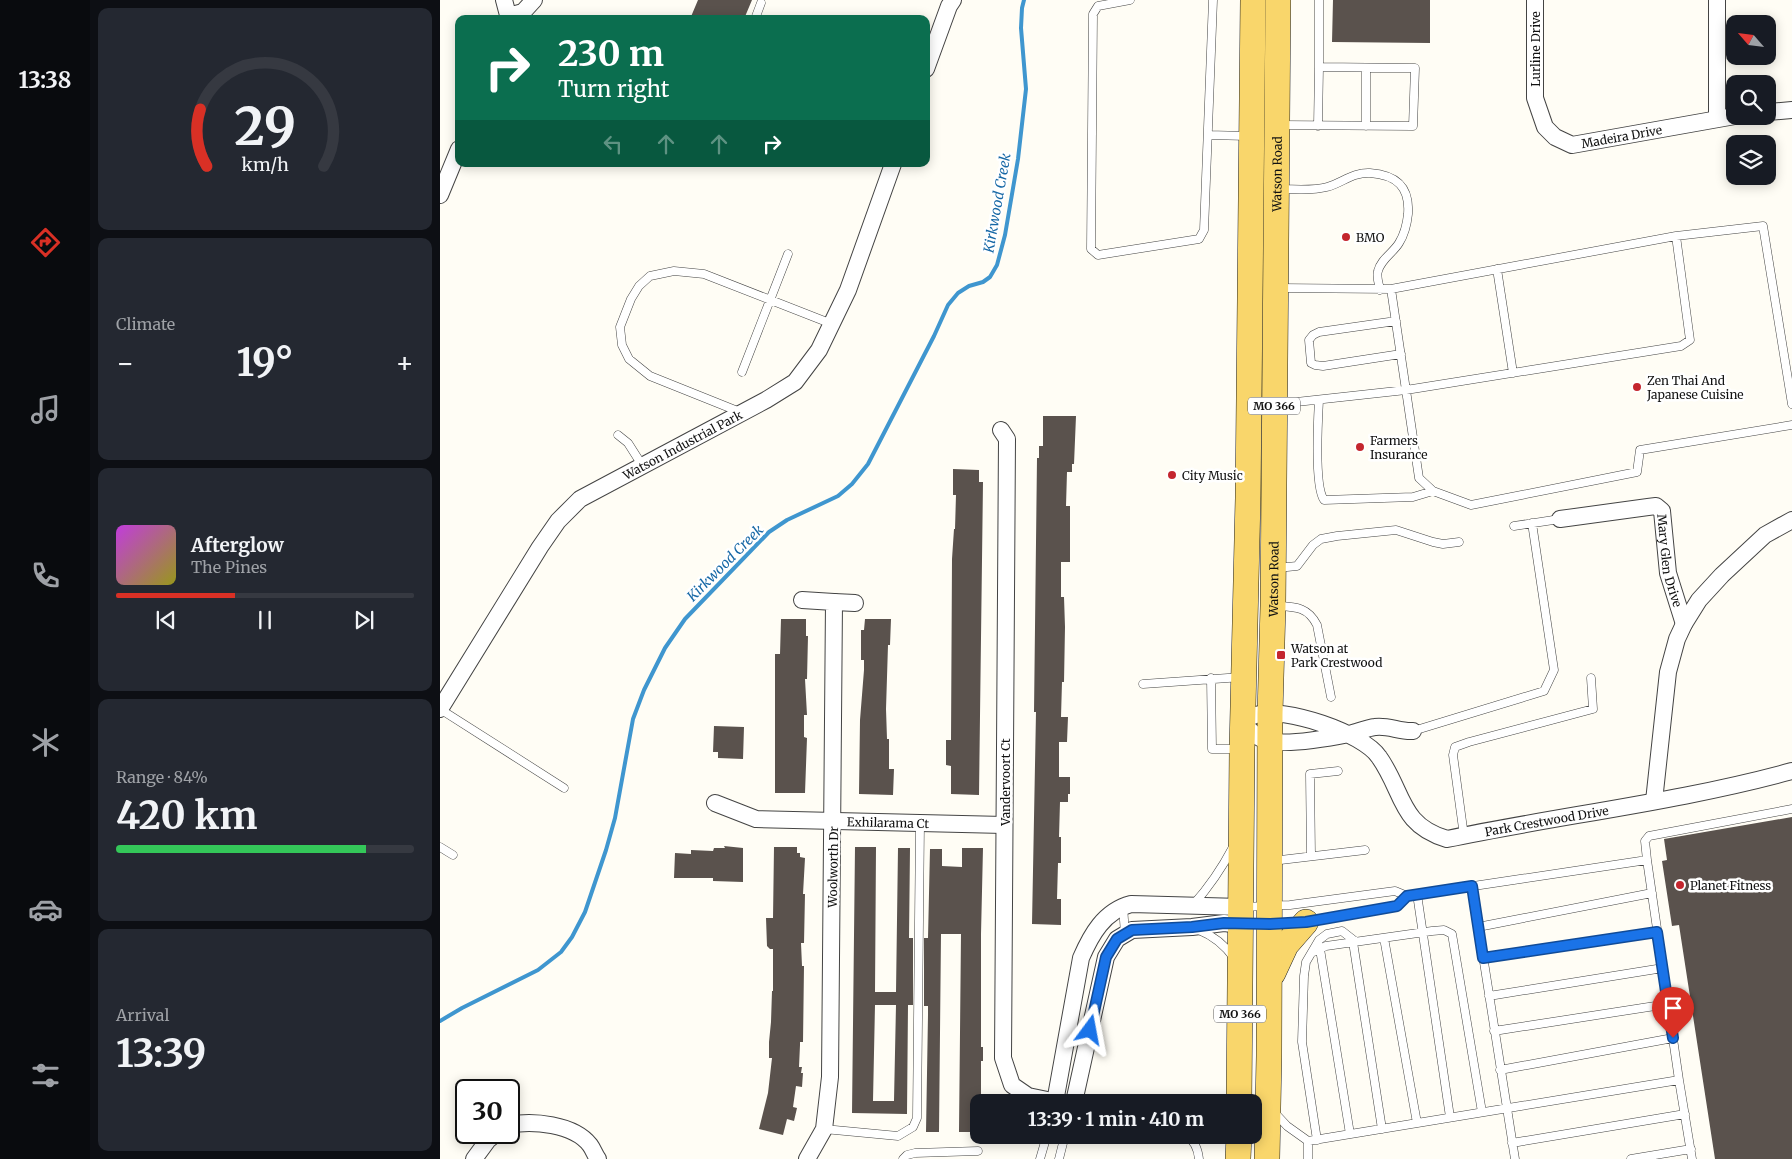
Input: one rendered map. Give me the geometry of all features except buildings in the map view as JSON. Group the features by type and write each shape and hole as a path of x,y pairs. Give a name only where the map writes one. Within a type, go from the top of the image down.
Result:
{"main road":[{"name":"Watson Road","path":"1253,0 1252,136 1262,288 1274,404 1267,1159"},
{"name":"Watson Road","path":"1239,1094 1242,749 1248,498 1262,288 1276,189 1278,0"},
{"path":"1270,980 1286,945 1306,922"},
{"path":"1238,1159 1239,1144"}],"street":[{"path":"507,12 522,12 534,0"},
{"path":"930,58 949,6 953,0"},
{"name":"Lurline Drive","path":"1535,0 1535,98"},
{"path":"1716,0 1717,118"},
{"name":"Madeira Drive","path":"1535,98 1546,126 1555,137 1572,145 1726,117"},
{"path":"1776,111 1792,110"},
{"path":"440,195 455,159"},
{"name":"Watson Industrial Park","path":"440,709 540,547 558,521 580,500 795,382 819,350 848,290 891,167"},
{"name":"Vandervoort Ct","path":"1001,430 1006,439 1003,1058 1012,1085 1025,1094"},
{"name":"Mary Glen Drive","path":"1560,519 1656,506 1662,511 1668,573 1684,624"},
{"name":"Mary Glen Drive","path":"1654,801 1668,672 1677,639 1684,624 1699,600 1722,575 1765,535 1792,520"},
{"path":"802,600 854,603"},
{"name":"Woolworth Dr","path":"807,1159 824,1129 830,1077 834,602"},
{"name":"Park Crestwood Drive","path":"1243,723 1256,715 1289,714 1350,734 1378,755 1418,826 1432,835 1447,840 1654,801 1764,779 1792,771"},
{"path":"1243,723 1259,738 1270,742 1289,742 1350,734 1373,727 1384,726 1405,731 1413,730"},
{"name":"Exhilarama Ct","path":"715,803 756,818 1004,825"},
{"path":"1057,1094 1081,958 1090,936 1106,918 1123,906 1131,904 1192,904 1241,916"},
{"path":"1076,1094 1106,957 1117,939 1132,930 1192,927 1224,923 1241,916"},
{"path":"520,1123 556,1126 574,1132 589,1144 598,1159"},
{"path":"474,1159 485,1144"}],"lane":[{"path":"1130,0 1098,6 1093,14 1090,249 1098,254 1199,239 1204,230 1213,0"},
{"path":"1318,126 1319,0"},
{"path":"756,15 761,3"},
{"path":"1276,126 1412,126 1415,68 1319,67"},
{"path":"1366,68 1366,126"},
{"path":"1208,134 1252,136"},
{"path":"1276,189 1327,187 1354,175 1369,173 1397,180 1404,187 1407,195 1407,222 1398,245 1383,261 1378,270 1380,290"},
{"path":"1262,288 1391,289 1676,236 1763,226 1792,404"},
{"path":"1274,404 1406,390 1681,346 1690,340 1676,236"},
{"path":"742,372 788,254"},
{"path":"1497,269 1513,373"},
{"path":"741,412 650,376 629,360 622,345 620,328 631,300 639,286 650,276 674,271 704,274 832,324"},
{"path":"1391,289 1420,478 1433,491 1471,505 1637,472 1640,450 1792,425"},
{"path":"1396,321 1319,332 1309,340 1311,363 1323,366 1401,354"},
{"path":"1319,400 1319,486 1320,494 1324,500 1413,497 1433,491"},
{"path":"618,435 628,443 642,465"},
{"path":"1514,526 1560,519"},
{"path":"1413,730 1544,691 1554,670 1532,524"},
{"path":"1273,569 1297,566 1317,542 1321,539 1337,536 1396,530 1438,543 1459,542"},
{"path":"1272,606 1294,607 1312,616 1317,625 1331,696"},
{"path":"1144,684 1244,677"},
{"path":"1211,678 1212,749 1242,749"},
{"path":"1464,836 1453,755 1455,747 1593,709 1591,678"},
{"path":"440,709 564,788"},
{"path":"1311,856 1310,774 1338,770"},
{"path":"1692,1159 1662,968 1645,840 1649,836 1792,809"},
{"path":"824,1129 898,1136 913,1127 917,1118 920,823"},
{"path":"1192,904 1203,894 1226,862 1242,829"},
{"path":"440,847 453,855"},
{"path":"1270,862 1365,850"},
{"path":"1241,916 1270,915 1306,922 1397,906 1407,896 1417,894 1647,860"},
{"path":"1472,886 1515,1159"},
{"path":"1241,916 1270,915 1395,891 1407,896"},
{"path":"1478,927 1652,893"},
{"path":"1417,894 1421,933 1450,1117"},
{"path":"1123,906 1125,934"},
{"path":"1192,927 1211,935 1223,943 1241,967"},
{"path":"1316,950 1326,946 1444,930 1452,934 1482,1112"},
{"path":"1317,1140 1302,1042 1304,976 1306,962 1316,950 1319,940 1326,934 1342,932 1354,942 1382,1129"},
{"path":"1483,958 1657,932"},
{"path":"1384,938 1417,1123"},
{"path":"1316,950 1350,1134"},
{"path":"1489,996 1662,968"},
{"path":"1494,1031 1668,1004"},
{"path":"1500,1070 1673,1038"},
{"path":"1268,1105 1287,1126 1308,1141 1679,1080"},
{"path":"1512,1144 1685,1114"},
{"path":"1308,1141 1308,1159"},
{"path":"1040,1159 1044,1144"},
{"path":"1059,1159 1063,1144"},
{"path":"1195,1144 1199,1159"},
{"path":"1631,1159 1691,1149"},
{"path":"903,1159 907,1155 915,1153 978,1151"}],"waterway":[{"name":"Kirkwood Creek","path":"440,1021 538,970 561,952 572,937 585,912 615,818 633,719 644,690 665,648 685,619 769,532 787,520 838,496 852,484 868,464 948,305 958,293 990,277 997,265 1005,235 1018,159 1026,89 1021,28 1024,0"}],"place":[{"name":"BMO","path":"1346,237"},
{"name":"Zen Thai And Japanese Cuisine","path":"1637,387"},
{"name":"Farmers Insurance","path":"1360,447"},
{"name":"City Music","path":"1172,475"},
{"name":"Watson at Park Crestwood","path":"1281,655"},
{"name":"Planet Fitness","path":"1680,885"}],"route":[{"path":"1090,1030 1106,957 1117,939 1132,930 1192,927 1224,923 1270,924 1306,922 1397,906 1407,896 1472,886 1483,958 1657,932 1673,1038"}]}
